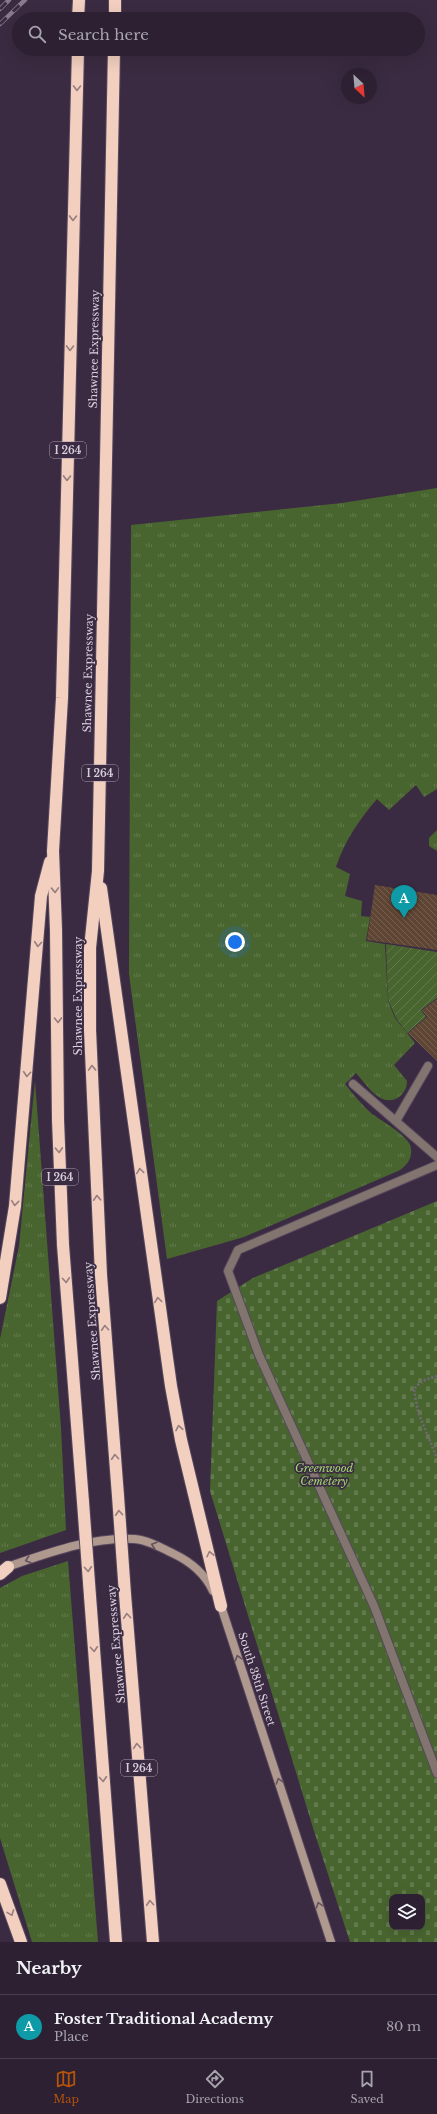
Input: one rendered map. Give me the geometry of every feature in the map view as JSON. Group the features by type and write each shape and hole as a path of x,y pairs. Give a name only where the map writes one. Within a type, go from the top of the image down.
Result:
{"highway":[{"path":"78,12 79,0"},
{"path":"115,0 115,12"},
{"name":"Shawnee Expressway","path":"78,56 62,698 53,851 56,930 58,1120 63,1245 116,1942"},
{"name":"Shawnee Expressway","path":"114,56 98,871 90,948 90,1030 101,1275 153,1942"},
{"path":"0,1298 15,1206 41,896 53,851"},
{"path":"98,871 171,1386 181,1440 221,1606"},
{"path":"0,1884 20,1942"}],"main road":[{"name":"South 38th Street","path":"3,1570 57,1551 104,1541 135,1539 157,1545 190,1562 209,1582 221,1606 331,1942"}],"lane":[{"path":"396,1121 428,1066"},
{"path":"353,1084 437,1157"},
{"path":"437,1165 238,1250 228,1271 259,1355 374,1606 437,1773"}],"path":[{"path":"437,1376 422,1381 414,1389 418,1412 437,1458"}],"green space":[{"path":"437,488 437,789 424,797 416,785 389,810 377,799 353,831 336,867 350,874 345,896 362,901 361,916 370,917 366,941 385,944 388,1001 395,1018 415,1043 394,1065 407,1081 405,1090 399,1097 392,1100 380,1098 369,1089 356,1073 345,1084 372,1114 406,1139 411,1147 410,1159 402,1169 398,1171 244,1237 167,1259 129,974 131,525 342,503"},
{"path":"437,830 437,851 429,846 429,838"},
{"path":"386,944 437,952 437,998 421,1010 426,1017 407,1033 396,1018 388,1000"},
{"path":"35,1081 61,1428 66,1530 0,1553 0,1339 19,1246"},
{"name":"Greenwood Cemetery","path":"437,1201 437,1942 350,1942 314,1831 210,1491 217,1301 253,1278"},
{"path":"68,1561 98,1942 32,1942 0,1838 0,1588 22,1576"}],"building":[{"path":"375,885 437,895 437,950 367,940"},
{"path":"437,999 437,1061 408,1033 427,1017 422,1010"}],"railway":[{"path":"0,9 9,0"},
{"path":"12,12 25,0"},
{"path":"0,24 12,12"}],"place":[{"name":"Foster Traditional Academy","path":"404,918"}]}
